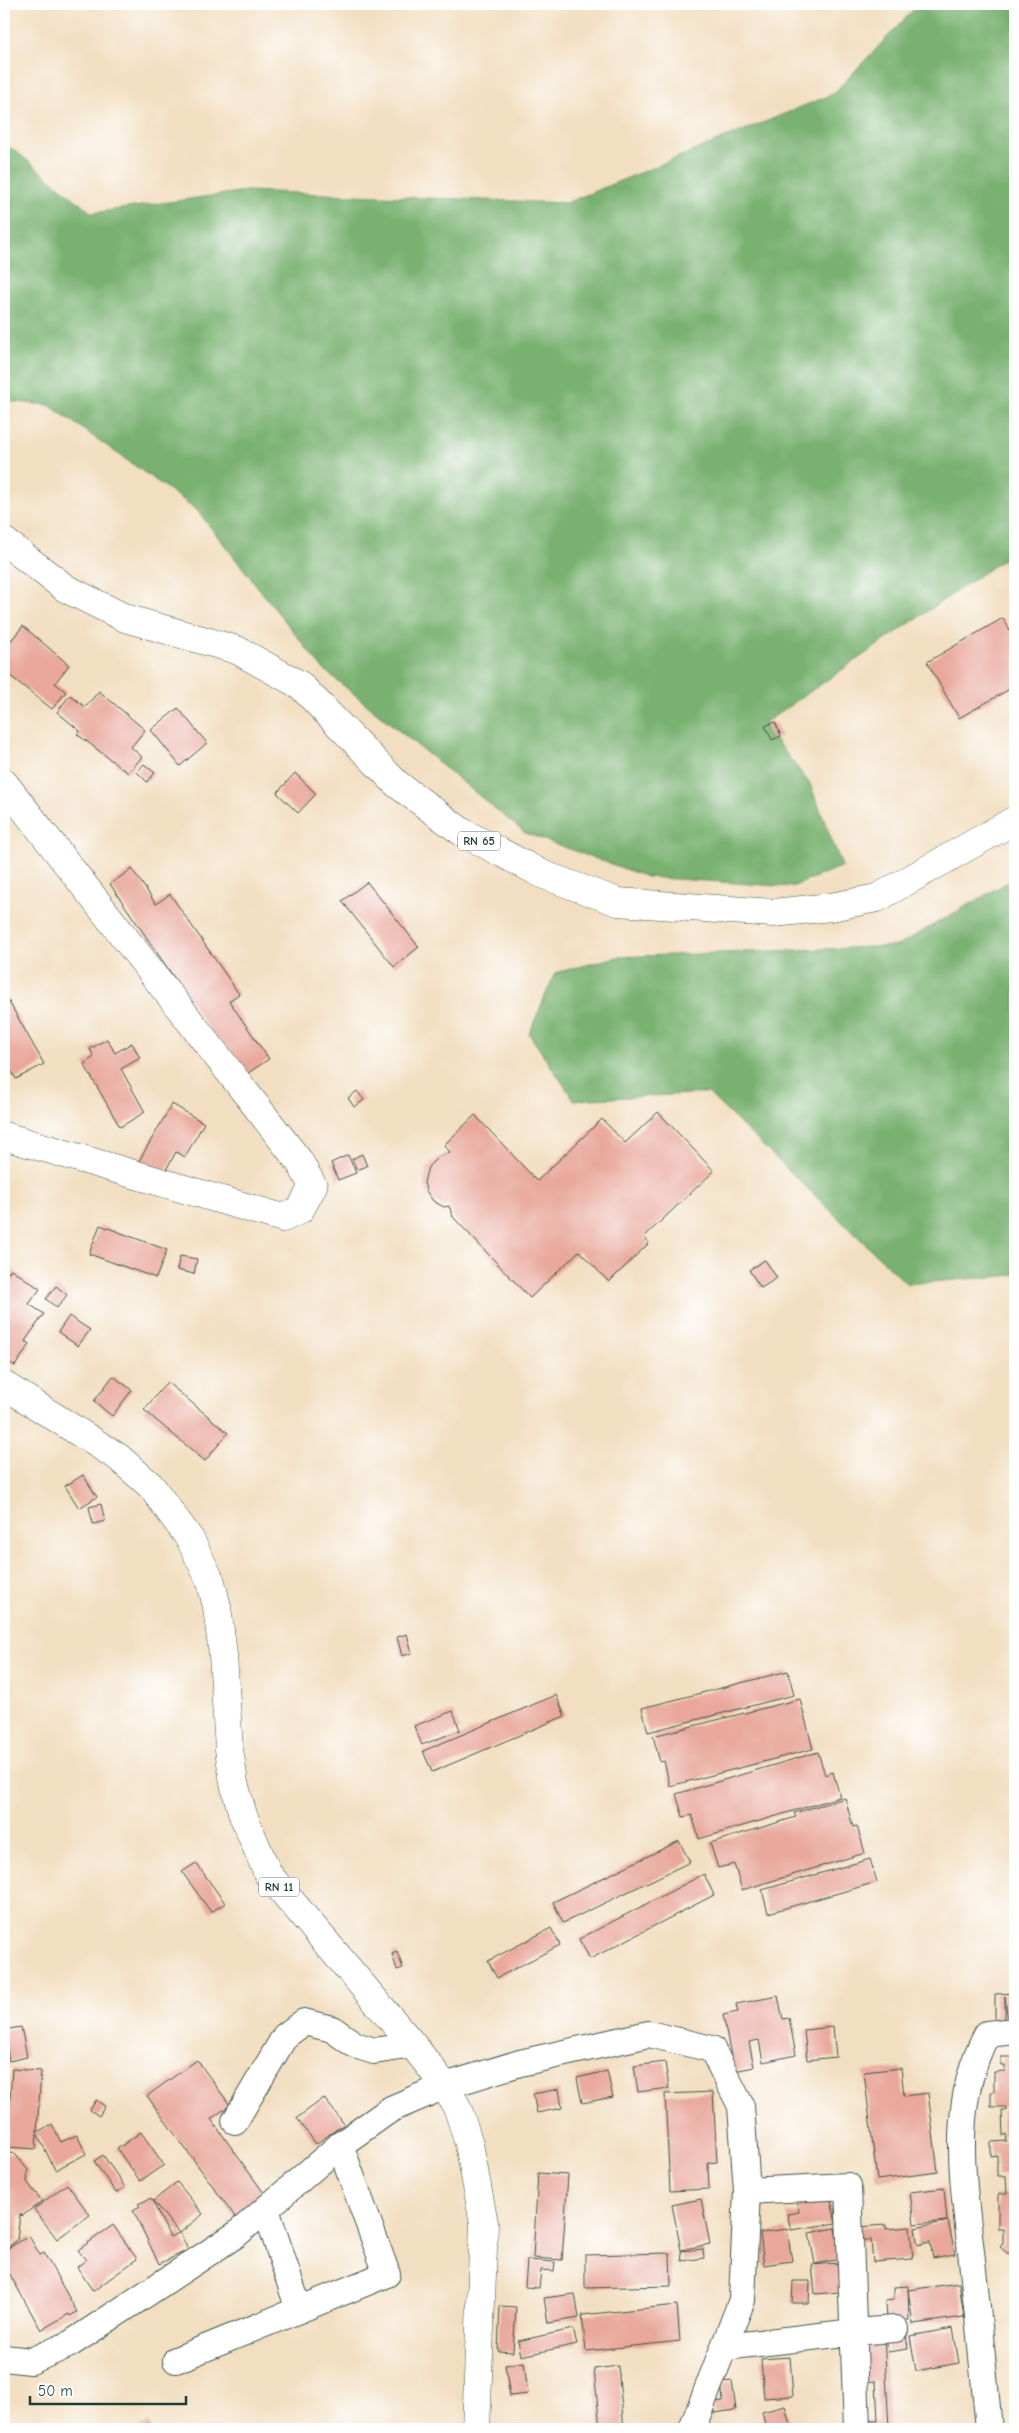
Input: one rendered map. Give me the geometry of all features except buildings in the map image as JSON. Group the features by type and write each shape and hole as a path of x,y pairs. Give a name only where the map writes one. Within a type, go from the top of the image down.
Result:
{"main road":[{"name":"RN 65","path":"4,541 65,588 125,618 237,650 300,685 397,784 462,832 544,875 618,902 773,912 831,908 877,898 1015,820"},
{"path":"4,783 299,1161 313,1186 300,1210 283,1218 4,1136"},
{"name":"RN 11","path":"4,1385 118,1457 150,1486 190,1539 211,1582 217,1607 223,1655 229,1749 234,1783 242,1814 268,1874 413,2045 445,2086 458,2109 469,2144 484,2223 476,2429"}],"street":[{"path":"235,2121 284,2036 304,2022 332,2030 355,2045 374,2051 413,2045"},
{"path":"989,2429 962,2172 962,2110 976,2056 988,2034 1015,2031"},
{"path":"4,2358 31,2361 70,2344 237,2234 340,2146 391,2109 445,2086 520,2063 648,2034 712,2049 740,2106 747,2191 742,2300 692,2429"},
{"path":"176,2360 387,2274 340,2146"},
{"path":"747,2191 848,2186 857,2429"},
{"path":"266,2209 299,2310"},
{"path":"724,2347 895,2329"}],"green space":[{"path":"919,4 1015,4 1015,551 763,724 810,784 842,866 792,887 647,877 525,833 322,668 196,509 49,405 4,401 4,147 13,149 92,213 246,191 566,203 833,94"},
{"path":"1015,878 1015,1275 907,1284 708,1093 574,1100 529,1034 555,973 617,957 897,946"}]}
